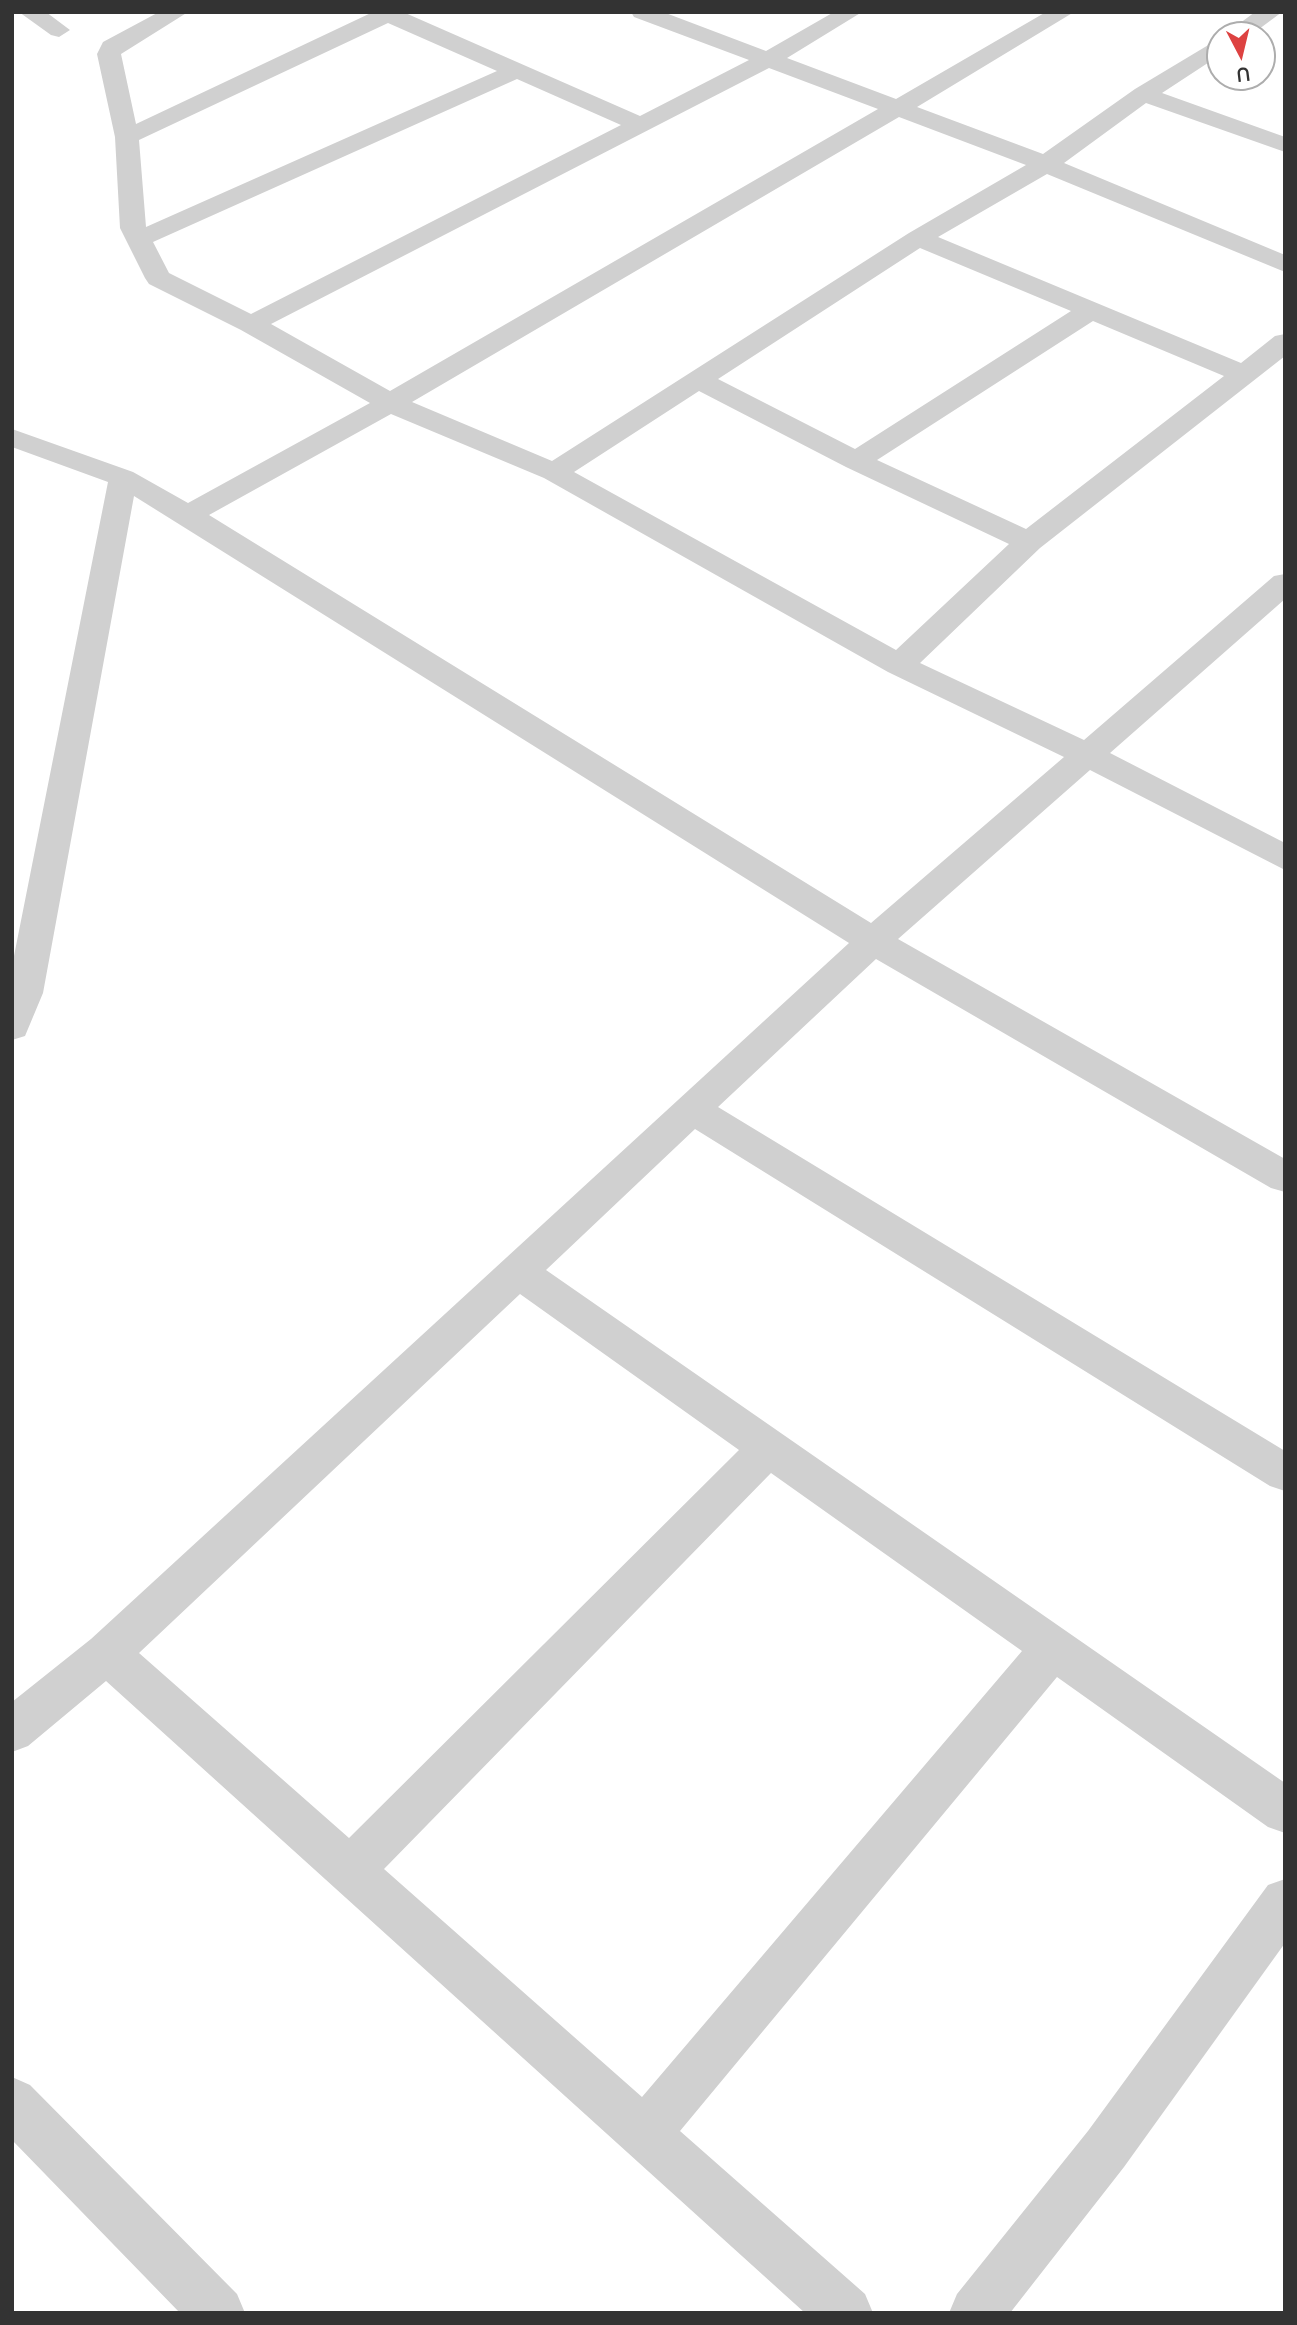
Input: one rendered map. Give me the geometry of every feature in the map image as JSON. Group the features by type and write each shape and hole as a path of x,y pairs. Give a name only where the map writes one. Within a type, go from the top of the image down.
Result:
{"street":[{"path":"30,12 59,30"},
{"path":"177,12 111,47 109,54 127,137 134,228 158,278 251,324 390,403 554,472 899,665 1088,755 1285,858"},
{"path":"642,12 1046,164 1285,264"},
{"path":"251,324 767,60 851,12"},
{"path":"188,514 390,403 1063,12"},
{"path":"127,137 390,13 641,125"},
{"path":"554,472 918,238 1046,164 1143,94 1206,54"},
{"path":"139,239 516,71"},
{"path":"1143,94 1285,145"},
{"path":"918,238 1244,374"},
{"path":"856,461 1091,310"},
{"path":"899,665 1029,542 1285,342"},
{"path":"698,379 856,461 1029,542"},
{"path":"12,437 123,478 188,514 873,940 1285,1177"},
{"path":"12,1027 24,993 123,478"},
{"path":"12,1731 107,1653 873,940 1285,583"},
{"path":"690,1108 1285,1473"},
{"path":"516,1270 1285,1811"},
{"path":"350,1870 768,1448"},
{"path":"645,2133 1053,1648"},
{"path":"107,1653 846,2313"},
{"path":"976,2313 1106,2150 1285,1902"},
{"path":"12,2103 218,2313"}]}
